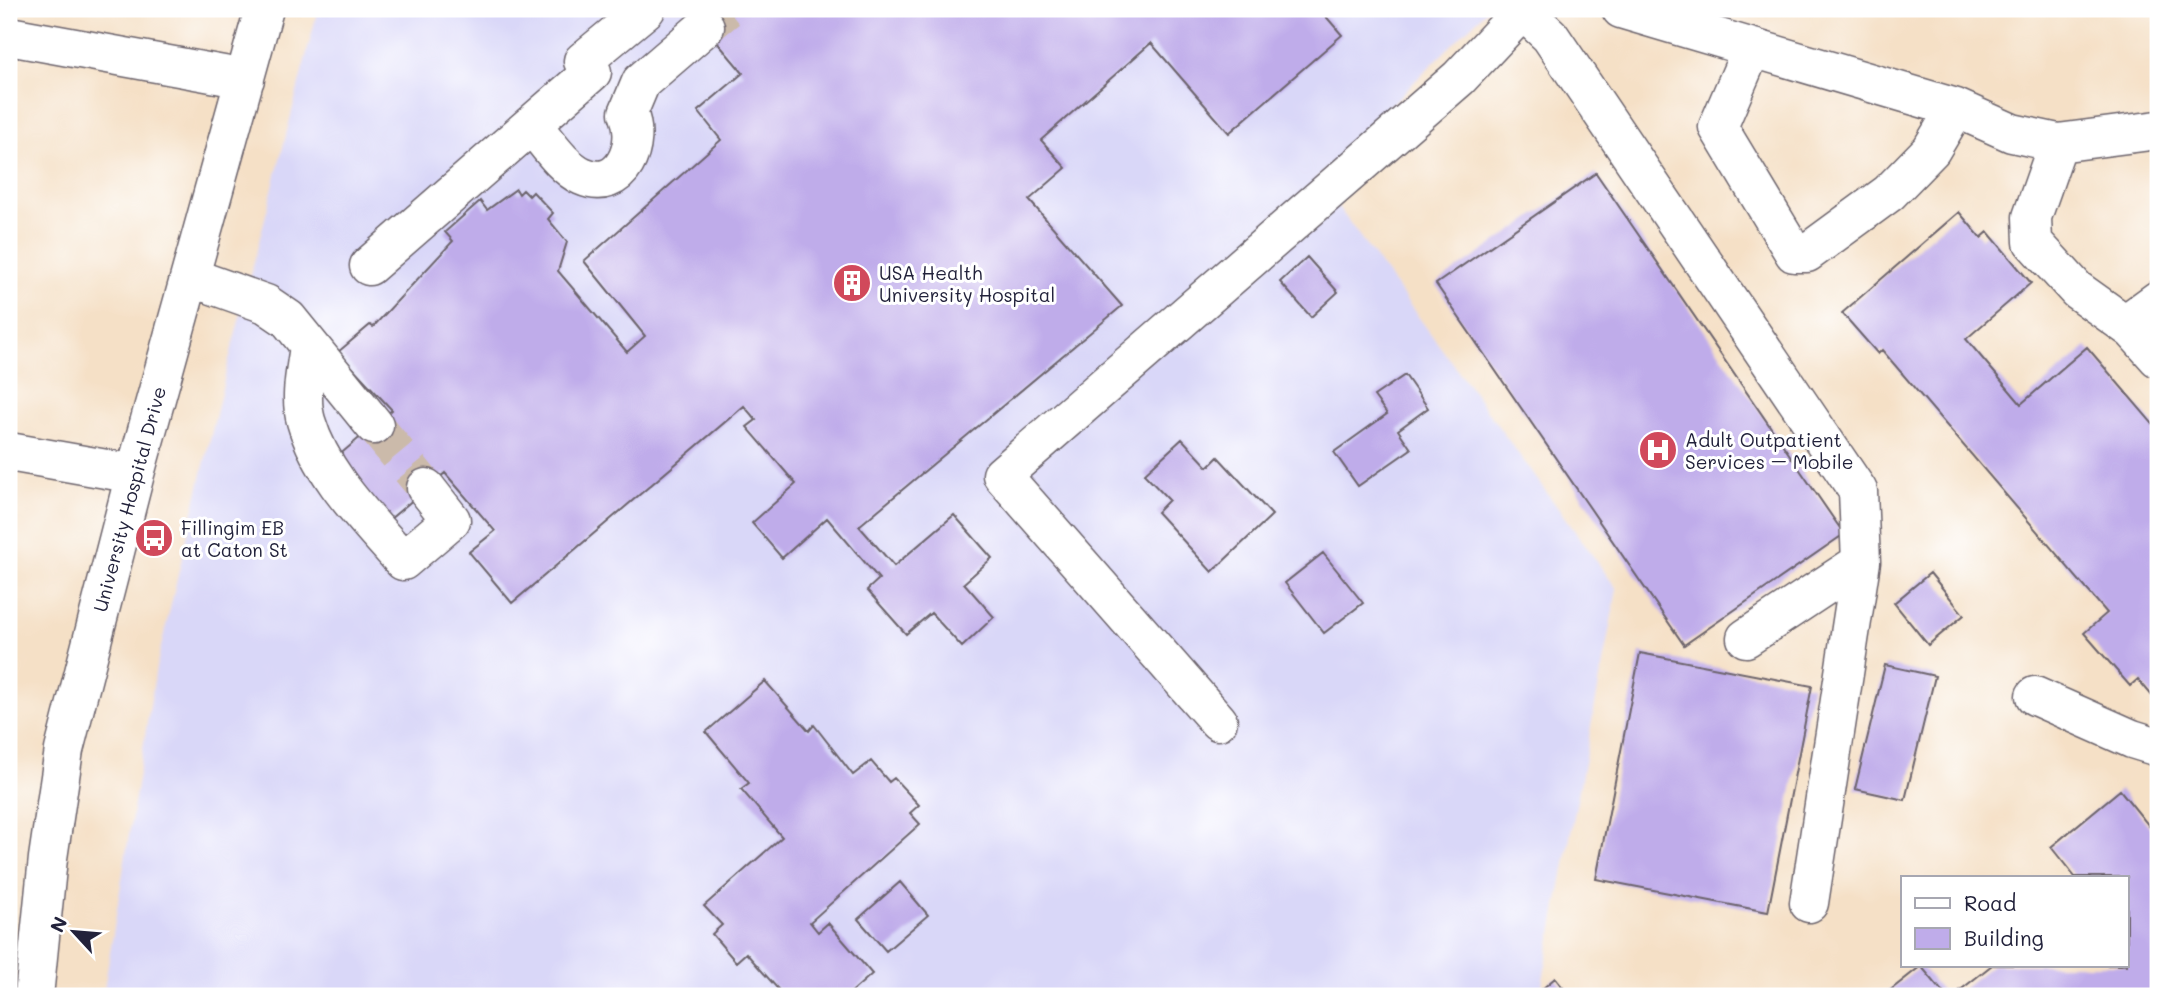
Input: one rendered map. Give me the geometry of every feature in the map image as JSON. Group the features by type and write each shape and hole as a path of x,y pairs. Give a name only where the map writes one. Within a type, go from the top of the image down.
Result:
{"street":[{"name":"University Hospital Drive","path":"34,996 48,858 64,750 135,474 264,9"},
{"path":"369,266 592,72 583,61 646,9"},
{"path":"1621,9 1956,108 2012,133 2058,144 2158,130"},
{"path":"1218,721 1002,475 1459,78 1524,10 1550,36 1858,491 1861,562 1809,902"},
{"path":"532,125 573,170 594,179 611,176 621,170 633,150 633,124 628,113 641,82 705,27"},
{"path":"9,36 245,79"},
{"path":"1752,48 1718,127 1794,253 1807,253 1889,193 1931,150 1956,108"},
{"path":"2058,144 2032,217 2033,242 2077,290 2125,324 2158,358"},
{"path":"190,277 266,304 288,319 374,425"},
{"path":"2125,324 2158,300"},
{"path":"309,346 303,388 306,421 336,483 403,561 451,520 426,488"},
{"path":"9,452 135,474"},
{"path":"1746,638 1861,562"},
{"path":"2035,696 2158,747"}],"shaded area":[{"path":"318,9 1488,9 1317,178 1617,589 1540,996 103,996 156,668 226,372"}],"building":[{"name":"USA Health University Hospital","path":"689,9 1325,9 1322,12 1342,35 1229,133 1151,43 1041,140 1066,168 1029,200 1122,306 859,526 894,566 954,515 992,558 964,583 994,617 962,647 931,613 906,634 867,590 879,579 827,518 782,558 752,523 796,484 747,427 756,420 744,406 512,603 469,552 495,531 445,473 390,519 337,457 392,410 338,352 370,325 373,327 453,241 445,232 480,201 487,210 516,189 519,194 523,190 529,196 533,192 553,213 548,219 567,242 558,271 627,352 645,336 584,261 721,140 698,111 743,73"},
{"path":"1969,9 1998,9 1997,15"},
{"path":"1596,173 1844,534 1684,645 1436,284"},
{"path":"1959,212 1981,238 1988,232 2031,283 1966,339 2021,404 2087,347 2158,430 2158,703 2138,679 2130,686 2084,633 2107,613 1882,350 1878,354 1842,313"},
{"path":"1307,257 1338,292 1311,317 1280,282"},
{"path":"1405,375 1428,408 1398,430 1411,449 1358,486 1334,452 1387,414 1374,396"},
{"path":"1182,439 1208,467 1218,457 1272,515 1212,572 1157,512 1169,500 1144,474"},
{"path":"1323,553 1363,603 1324,633 1285,583"},
{"path":"1930,573 1964,615 1928,645 1894,603"},
{"path":"1640,653 1812,686 1768,912 1596,879"},
{"path":"1885,665 1935,676 1905,800 1855,789"},
{"path":"765,681 809,731 814,725 853,775 871,761 889,782 894,778 919,805 910,813 920,824 810,922 818,932 828,923 872,974 847,996 784,996 746,953 736,962 712,934 722,925 704,906 782,837 741,789 749,783 706,732"},
{"path":"2120,790 2158,837 2158,996 1953,996 1989,967 2128,967 2128,876 2074,876 2051,847"},
{"path":"900,882 928,915 886,951 858,919"},
{"path":"1922,967 1946,996 1883,996"},
{"path":"1555,978 1570,996 1534,996"}],"tunnel":[{"path":"705,27 727,9"},
{"path":"374,425 426,488"}],"place":[{"name":"USA Health University Hospital","path":"852,283"},
{"name":"Adult Outpatient Services – Mobile","path":"1658,450"},
{"name":"Fillingim EB at Caton St","path":"154,538"}]}
